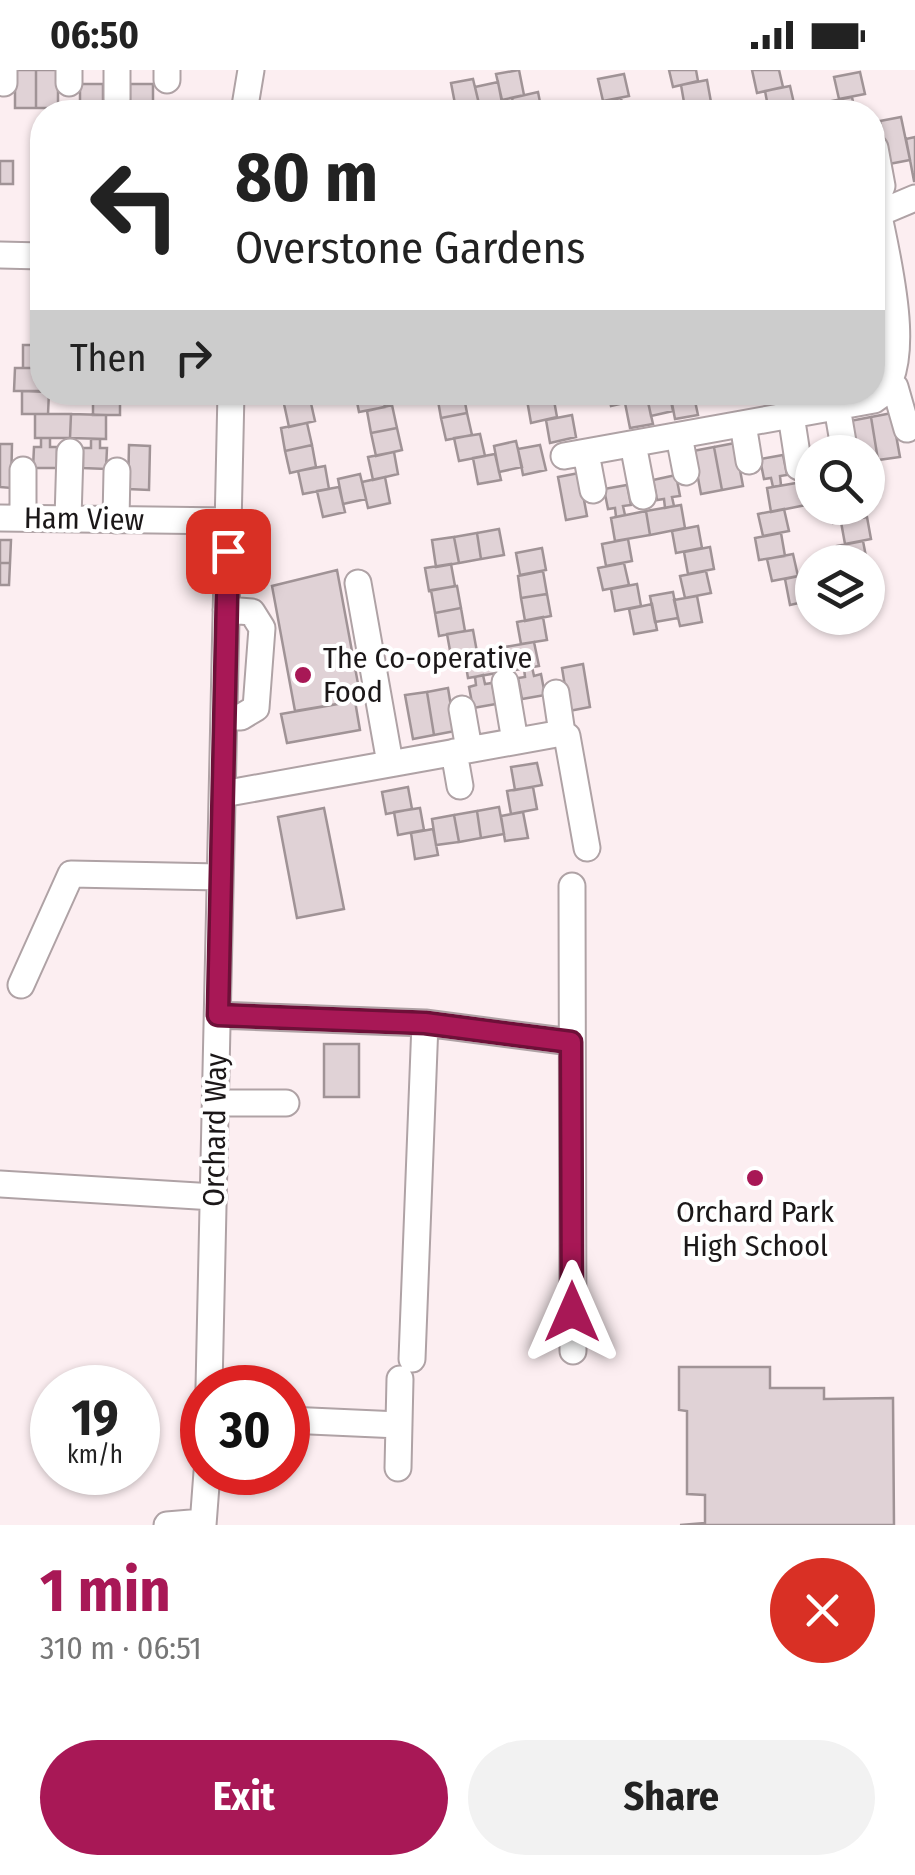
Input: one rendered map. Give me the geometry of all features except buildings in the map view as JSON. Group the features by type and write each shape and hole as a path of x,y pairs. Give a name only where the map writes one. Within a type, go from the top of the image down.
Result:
{"street":[{"path":"117,70 117,100"},
{"path":"246,100 251,70"},
{"path":"885,206 915,198"},
{"path":"0,256 30,256"},
{"path":"885,256 905,342 907,429"},
{"name":"Orchard Way","path":"210,1365 231,405"},
{"path":"593,490 575,454 847,405"},
{"path":"836,407 842,435"},
{"path":"791,415 795,438"},
{"path":"743,424 749,461"},
{"path":"680,436 686,472"},
{"path":"634,444 643,496"},
{"path":"68,519 70,452"},
{"path":"11,518 23,470"},
{"path":"116,520 117,471"},
{"name":"Ham View","path":"11,518 229,522"},
{"path":"358,583 390,763"},
{"path":"224,718 241,717 256,708 262,646 258,618 252,612 226,610"},
{"path":"505,682 515,741"},
{"path":"556,693 587,848"},
{"path":"460,786 462,709"},
{"path":"223,794 565,734"},
{"path":"21,985 71,874 220,877"},
{"path":"572,886 573,1351"},
{"path":"218,1015 425,1023 571,1042"},
{"path":"398,1468 425,1023"},
{"path":"216,1103 286,1103"},
{"path":"0,1184 214,1197"},
{"path":"310,1421 399,1426"},
{"path":"167,1525 203,1523 205,1495"}],"place":[{"name":"The Co-operative Food","path":"303,675"},
{"name":"Orchard Park High School","path":"755,1178"}],"route":[{"path":"228,551 218,1015 425,1023 571,1042 572,1312"}]}
